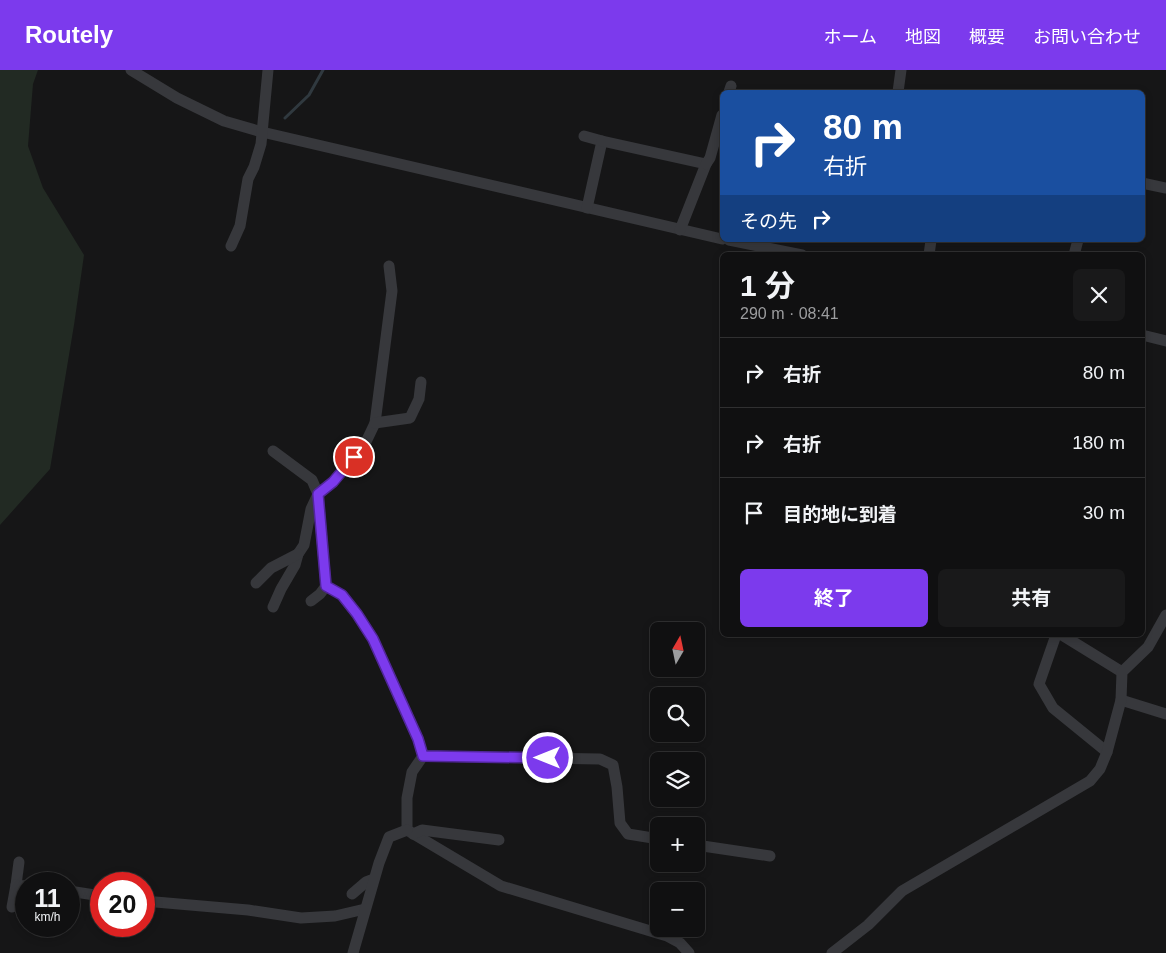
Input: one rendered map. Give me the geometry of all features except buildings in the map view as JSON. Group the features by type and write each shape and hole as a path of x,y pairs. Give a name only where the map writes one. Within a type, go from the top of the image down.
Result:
{"street":[{"path":"131,70 177,98 224,121 262,132 720,239"},
{"path":"231,246 240,226 248,179 261,144 268,70"},
{"path":"898,90 901,70"},
{"path":"680,230 710,158 720,122"},
{"path":"584,136 706,164"},
{"path":"587,208 602,141"},
{"path":"1145,184 1166,188"},
{"path":"739,242 787,252"},
{"path":"273,607 304,545 312,509 318,494 333,482 365,444 375,423 392,291 388,266"},
{"path":"1145,336 1166,341"},
{"path":"375,423 410,418 419,399 421,382"},
{"path":"273,452 312,480 318,494 326,586 311,601"},
{"path":"256,583 270,568 298,554"},
{"path":"326,586 342,595 373,639 418,739 423,756"},
{"path":"832,953 868,925 902,891 1090,781 1100,769 1107,752 1121,700 1122,672 1148,647 1166,615"},
{"path":"1055,637 1039,684 1053,708 1107,752"},
{"path":"1065,637 1122,672"},
{"path":"1121,700 1166,714"},
{"path":"410,832 408,798 412,772 423,756"},
{"path":"423,756 600,759 613,765 620,823 628,834 650,838"},
{"path":"353,953 374,879 389,837 422,830 498,840"},
{"path":"410,832 501,886 667,936 680,943 689,953"},
{"path":"705,846 770,856"},
{"path":"19,862 20,872"},
{"path":"352,894 366,882 374,879"},
{"path":"12,906 15,899"},
{"path":"155,902 248,910 301,918 335,916 365,909"}],"shaded area":[{"path":"0,70 38,70 33,84 28,146 43,188 84,255 50,469 0,525"}],"waterway":[{"path":"285,118 309,95 323,70"}],"route":[{"path":"354,457 333,482 318,494 326,586 342,595 373,639 418,739 423,756 548,758"}]}
